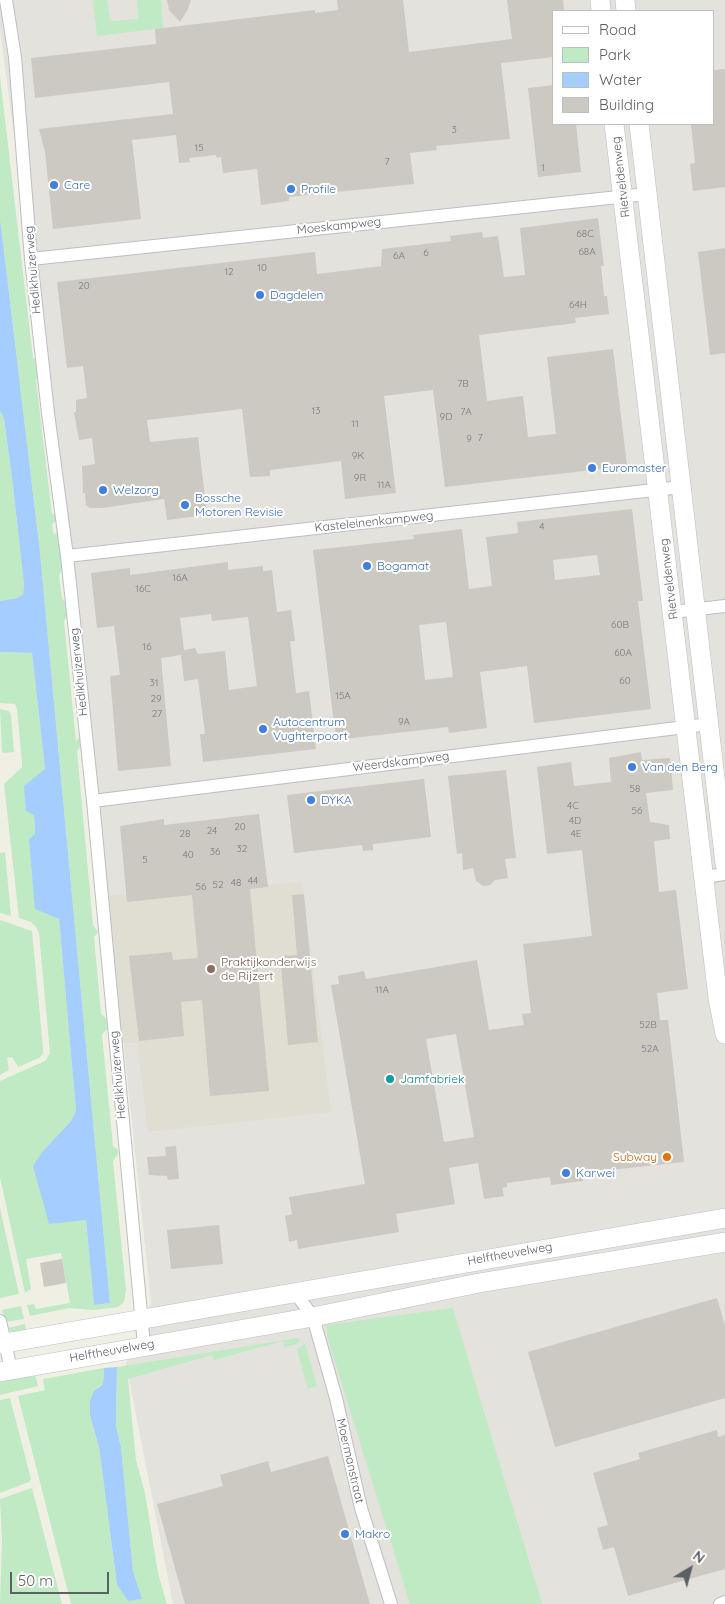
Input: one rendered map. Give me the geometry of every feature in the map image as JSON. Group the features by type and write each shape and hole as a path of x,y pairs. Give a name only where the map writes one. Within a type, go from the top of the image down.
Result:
{"main road":[{"name":"Rietveldenweg","path":"614,125 704,877 725,1034"},
{"name":"Rietveldenweg","path":"639,125 725,864"},
{"name":"Helftheuvelweg","path":"2,1343 725,1218"},
{"name":"Helftheuvelweg","path":"5,1370 313,1317 479,1283 725,1242"}],"street":[{"name":"Hedikhuizerweg","path":"6,0 15,56 32,259 48,414 67,556 93,801 144,1345"},
{"name":"Moeskampweg","path":"32,259 623,195 647,194"},
{"name":"Kasteleinenkampweg","path":"67,556 681,487"},
{"path":"673,612 725,606"},
{"name":"Weerdskampweg","path":"93,801 709,724"},
{"path":"704,877 725,874"},
{"path":"294,1291 313,1317"},
{"name":"Moermanstraat","path":"313,1317 336,1398 361,1508 391,1604"},
{"path":"0,1321 5,1370"},
{"path":"720,1604 725,1602"}],"shaded area":[{"path":"0,0 725,0 725,1604 173,1604 126,1364 151,1302 84,671 0,29"},
{"name":"Praktijkonderwijs de Rijzert","path":"302,882 331,1112 148,1132 137,1043 117,1043 102,896"}],"green space":[{"path":"93,0 107,0 110,21 138,19 137,0 161,0 163,28 97,36"},
{"path":"0,77 33,358 42,364 43,372 36,380 52,515 58,510 60,516 52,525 54,535 59,529 63,566 59,576 62,599 70,606 71,612 64,621 76,741 81,736 83,743 77,751 93,925 98,932 94,937 101,1014 106,1018 107,1029 102,1035 113,1146 118,1150 118,1154 113,1161 126,1290 124,1302 118,1307 94,1310 69,1308 30,1316 27,1305 34,1304 36,1309 70,1303 61,1253 26,1259 31,1289 25,1293 0,1177 0,1081 45,1061 50,1053 39,933 31,922 19,918 4,784 22,767 22,763 17,709 15,704 0,703 0,652 32,653 45,769 34,815 35,834 29,839 59,919 76,1111 71,1121 42,1152 86,1219 94,1305 110,1303 40,552 0,218"},
{"path":"0,411 4,418 24,585 23,594 17,598 0,601"},
{"path":"0,709 9,711 11,715 14,752 2,753"},
{"path":"5,852 11,916 0,913 0,853"},
{"path":"0,920 32,931 43,1054 39,1058 18,1067 12,1057 7,1058 9,1070 0,1075"},
{"path":"0,1208 19,1294 0,1298"},
{"path":"21,1306 24,1319 5,1322 2,1310"},
{"path":"453,1308 542,1604 410,1604 328,1339 326,1325"},
{"path":"25,1324 27,1334 13,1333 8,1328"},
{"path":"298,1338 300,1340 297,1344 284,1347 283,1341 214,1360 212,1355 128,1379 136,1460 145,1493 158,1573 167,1604 71,1604 18,1396 45,1390 43,1379 104,1368 103,1384 98,1387 90,1401 90,1416 99,1447 117,1585 128,1601 141,1599 133,1571 121,1447 116,1426 117,1367"},
{"path":"305,1344 317,1386 308,1389 297,1349"},
{"path":"35,1374 38,1386 0,1395 0,1381"},
{"path":"10,1398 31,1479 29,1482 0,1493 0,1400"},
{"path":"32,1488 62,1604 0,1604 2,1541 0,1499"}],"water":[{"path":"0,218 40,552 110,1303 94,1305 86,1220 49,1224 33,1166 42,1152 71,1121 76,1111 59,919 35,909 29,839 35,834 34,815 26,811 24,786 45,769 32,653 0,652 0,601 17,598 23,594 24,585 4,418 0,411"},
{"path":"117,1367 116,1426 121,1447 133,1571 142,1599 128,1601 117,1585 99,1447 90,1416 90,1401 94,1391 103,1384 104,1368"}],"building":[{"path":"167,0 191,0 180,22 169,10"},
{"path":"337,0 403,0 409,52 512,39 507,0 563,0 564,10 552,10 552,57 501,63 510,139 436,146 437,150 410,153 414,184 289,197 289,201 261,205 257,169 223,173 221,157 217,158 216,155 189,158 190,162 179,163 176,135 132,140 141,219 53,229 45,152 39,129 173,114 169,82 35,98 31,58 156,44 155,29 315,10 315,13 338,10"},
{"path":"725,69 725,187 693,191 690,164 695,163 691,125 715,125 715,70"},
{"path":"552,85 552,125 576,125 581,172 538,177 528,88"},
{"path":"598,218 604,266 601,266 604,296 607,296 609,314 575,318 576,323 479,335 487,401 523,396 528,437 556,434 547,357 613,349 627,466 445,487 433,390 384,396 396,493 345,499 341,461 270,470 270,476 250,477 242,409 147,420 150,442 198,437 207,515 167,520 164,499 102,508 90,508 86,505 85,493 83,493 82,466 95,464 92,438 79,440 74,412 76,412 76,400 87,398 83,366 67,368 57,282 315,252 317,274 381,266 382,249 451,241 450,236 482,232 483,238 498,236 504,277 525,275 520,228"},
{"path":"725,248 725,353 710,355 698,252"},
{"path":"632,509 643,601 638,601 651,709 534,723 527,666 480,672 487,728 449,733 448,727 336,740 313,550 414,539 413,535 462,529 469,589 492,586 486,537 518,533 517,522","holes":["597,555 600,575 555,580 553,560","446,622 453,677 425,680 419,625"]},
{"path":"228,562 228,570 263,566 263,571 272,570 277,612 291,610 295,641 290,641 296,693 309,691 316,749 203,762 200,734 205,734 198,679 184,681 181,655 161,658 171,766 118,771 110,676 120,675 114,626 97,628 91,573 130,568 130,575","holes":["211,614 212,621 248,617 257,686 229,690 225,651 198,654 195,648 184,650 180,618"]},
{"path":"641,752 642,760 670,758 673,790 646,793 650,822 669,825 670,839 654,841 659,892 676,890 688,989 657,993 660,1020 668,1020 684,1162 582,1173 583,1181 551,1185 550,1177 507,1183 507,1187 502,1188 504,1196 484,1199 478,1163 449,1168 455,1204 396,1214 399,1232 298,1249 297,1240 289,1242 285,1216 292,1214 289,1197 365,1184 331,985 339,984 338,976 364,971 366,979 477,960 489,1030 524,1025 522,1014 531,1013 523,944 592,936 582,850 547,854 537,767 571,762 574,786 611,782 609,758","holes":["456,1034 474,1137 444,1142 426,1039"]},
{"path":"506,770 516,858 505,859 508,878 495,880 490,885 483,886 476,881 473,868 463,870 462,853 457,854 448,776"},
{"path":"424,779 431,837 373,844 373,850 363,851 362,845 294,853 287,795"},
{"path":"259,814 268,887 250,889 269,1091 210,1096 202,1000 181,1002 184,1036 139,1041 129,956 172,952 173,960 198,958 192,895 127,902 120,826 164,819 164,825"},
{"path":"304,894 318,1042 288,1045 280,956 297,955 292,895"},
{"path":"176,1146 179,1179 168,1180 167,1176 149,1175 147,1157 166,1156 165,1147"},
{"path":"219,1225 223,1264 171,1269 167,1230"},
{"path":"62,1259 66,1283 44,1287 40,1263"},
{"path":"717,1298 725,1326 725,1398 555,1447 528,1352"},
{"path":"717,1430 718,1437 725,1435 725,1569 628,1596 614,1547 603,1550 597,1528 608,1525 593,1473 640,1459 638,1453"},
{"path":"328,1456 370,1604 185,1604 157,1504 223,1486 220,1475 268,1461 271,1472"}],"place":[{"name":"Care","path":"54,185"},
{"name":"Profile","path":"291,189"},
{"name":"Dagdelen","path":"260,295"},
{"name":"Euromaster","path":"592,468"},
{"name":"Welzorg","path":"103,490"},
{"name":"Bossche Motoren Revisie","path":"185,505"},
{"name":"Bogamat","path":"367,566"},
{"name":"Autocentrum Vughterpoort","path":"263,729"},
{"name":"Van den Berg","path":"632,767"},
{"name":"DYKA","path":"311,800"},
{"name":"Praktijkonderwijs de Rijzert","path":"211,969"},
{"name":"Jamfabriek","path":"390,1079"},
{"name":"Subway","path":"667,1157"},
{"name":"Karwei","path":"566,1173"},
{"name":"Makro","path":"345,1534"}]}
